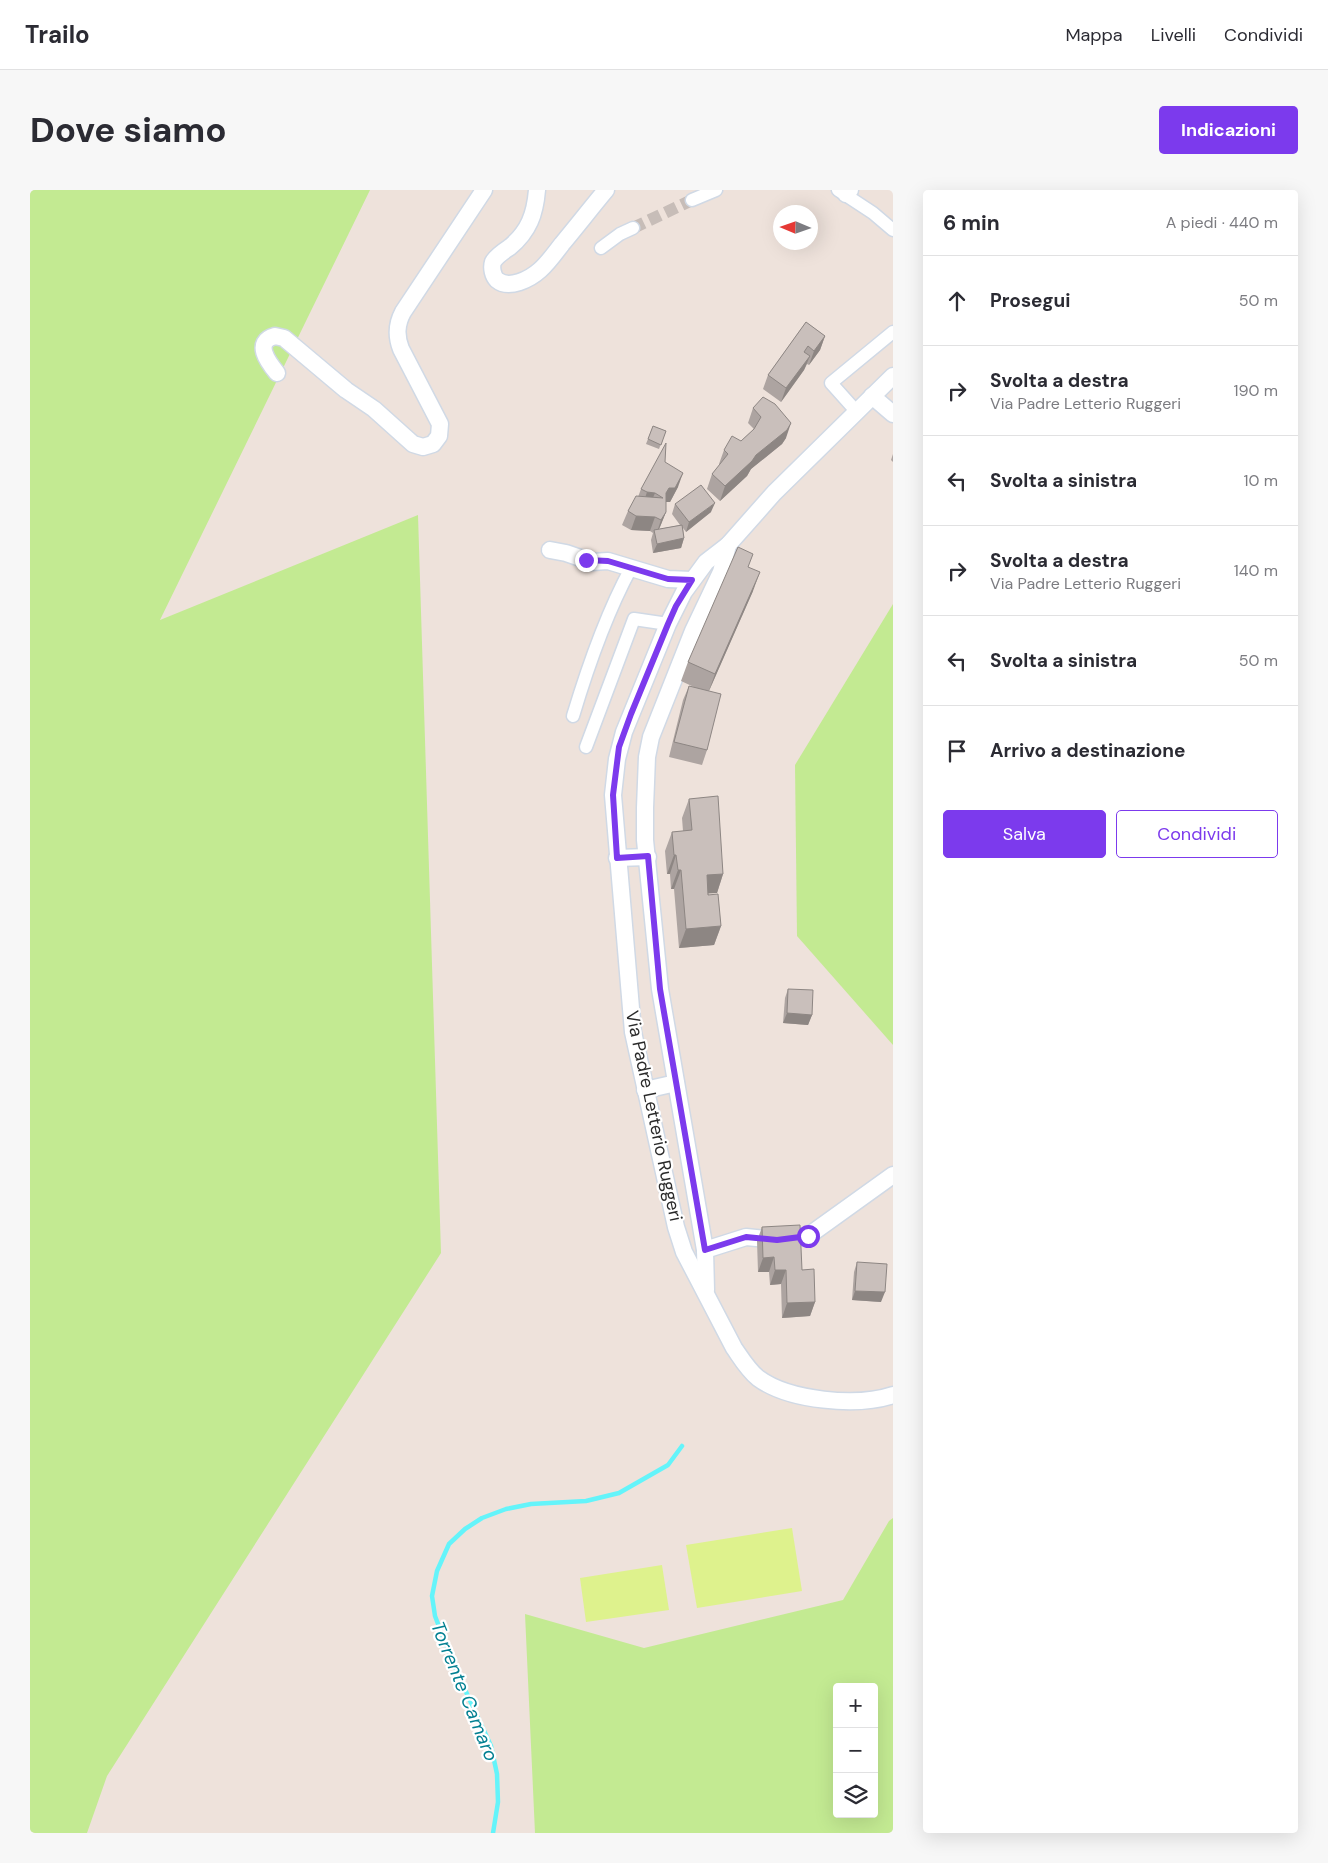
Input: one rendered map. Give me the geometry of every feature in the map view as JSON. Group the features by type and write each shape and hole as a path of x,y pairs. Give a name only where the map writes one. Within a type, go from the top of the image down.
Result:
{"street":[{"path":"276,373 264,356 266,340 275,336 290,342 346,390 374,409 413,444 423,447 433,444 439,436 440,424 401,349 397,336 398,324 402,312 484,190"},
{"path":"538,190 535,210 528,227 517,241 496,258 492,264 496,280 511,284 540,270 606,190"},
{"path":"692,200 716,190"},
{"path":"845,191 893,230"},
{"path":"601,248 620,234 634,228"},
{"path":"856,411 831,383 893,332"},
{"name":"Via Padre Letterio Ruggeri","path":"893,376 774,493 728,545 706,562 692,580 676,606 624,732 617,759 613,795 633,1032 684,1252 734,1348 757,1377 772,1387 837,1402 863,1402 893,1395"},
{"path":"872,396 893,414"},
{"name":"Via Padre Letterio Ruggeri","path":"706,1292 705,1250 660,989 645,840 644,808 647,757 651,737 692,632 721,572 728,545"},
{"path":"550,550 566,553 592,562 608,561 668,579 692,580"},
{"path":"572,716 586,674 622,585 631,568"},
{"path":"586,747 634,619 668,624"},
{"path":"617,858 648,856"},
{"path":"645,1090 676,1083"},
{"path":"705,1250 746,1237 777,1240 808,1236 893,1174"}],"green space":[{"path":"30,190 370,190 160,620 418,515 441,1253 107,1776 87,1833 30,1833"},
{"path":"893,604 893,1045 797,936 795,765"},
{"path":"893,1518 893,1833 535,1833 525,1614 644,1648 843,1600 889,1521"},
{"path":"792,1528 802,1591 697,1608 686,1545"},
{"path":"662,1565 669,1610 586,1622 580,1578"}],"building":[{"path":"806,322 825,336 814,351 808,346 804,352 810,356 786,388 768,375"},
{"path":"763,397 775,404 791,423 787,430 756,455 725,486 712,474 728,454 724,450 732,436 741,441 754,429 761,417 753,408"},
{"path":"653,426 666,431 661,445 648,439"},
{"path":"666,443 665,462 683,473 675,488 669,488 666,493 666,512 661,520 655,517 636,516 628,511 636,496 663,498 655,493 641,489"},
{"path":"701,485 715,503 689,522 675,504"},
{"path":"682,525 684,538 657,544 654,530"},
{"path":"738,547 753,554 748,567 760,572 715,674 688,662"},
{"path":"689,686 721,694 707,750 674,742"},
{"path":"718,796 723,874 707,875 708,895 718,894 721,926 686,929 681,870 678,870 676,855 674,855 672,832 692,830 689,799"},
{"path":"788,989 813,990 812,1015 787,1013"},
{"path":"800,1225 802,1270 814,1269 815,1302 787,1303 786,1270 775,1270 774,1257 763,1258 762,1227"},
{"path":"857,1262 887,1264 885,1292 855,1291"}],"waterway":[{"name":"Torrente Camaro","path":"493,1833 498,1802 497,1774 491,1746 455,1668 435,1616 432,1596 437,1571 449,1544 465,1529 482,1518 506,1509 531,1504 586,1501 619,1493 668,1465 682,1446"}],"tunnel":[{"path":"633,228 692,200"}],"route":[{"path":"586,560 592,562 608,561 668,579 692,580 676,606 624,732 617,759 613,795 617,858 648,856 660,989 705,1250 746,1237 777,1240 808,1236"}]}
